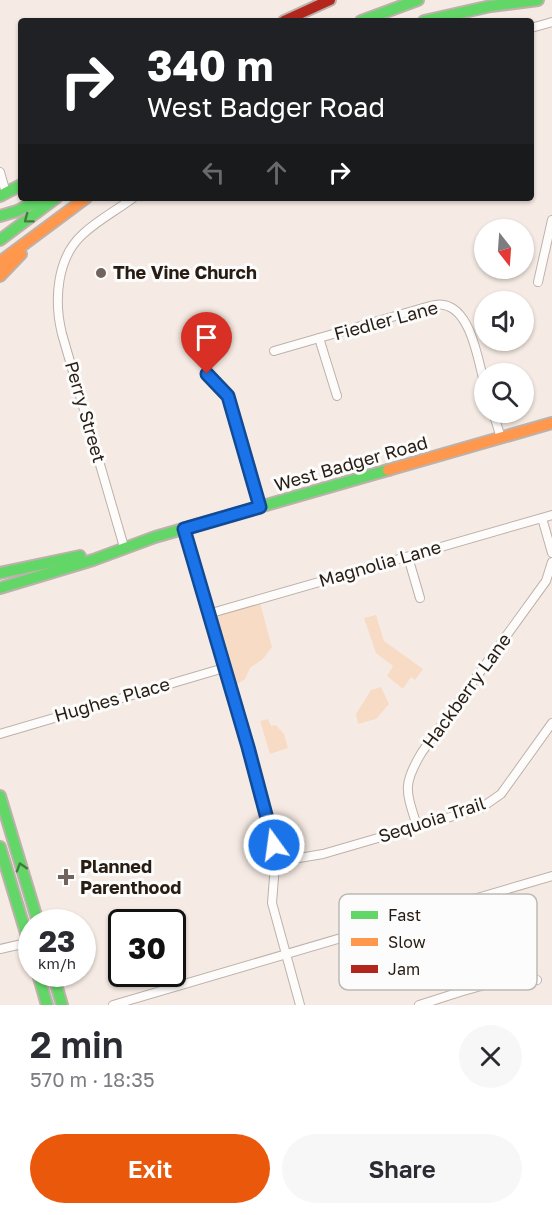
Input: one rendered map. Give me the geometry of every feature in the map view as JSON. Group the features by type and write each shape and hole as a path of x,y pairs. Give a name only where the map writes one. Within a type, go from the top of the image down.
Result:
{"main road":[{"path":"291,18 330,0"},
{"path":"358,18 397,0"},
{"path":"369,18 418,0"},
{"path":"418,18 474,0"},
{"path":"437,18 480,8 538,0"},
{"path":"3,195 18,187"},
{"path":"0,216 36,201"},
{"path":"0,240 52,201"},
{"path":"0,262 82,201"},
{"path":"0,276 40,232"},
{"name":"West Badger Road","path":"0,588 184,529 552,423"},
{"name":"West Badger Road","path":"0,573 53,563 105,549 124,547"},
{"path":"0,796 34,909"},
{"path":"0,847 19,909"},
{"path":"42,987 47,1005"},
{"path":"57,987 62,1005"}],"street":[{"path":"534,27 552,22"},
{"path":"0,172 3,195"},
{"name":"Perry Street","path":"124,547 57,317 56,299 68,256 82,234 129,201"},
{"path":"538,282 552,220"},
{"name":"Fiedler Lane","path":"274,351 430,306 444,305 460,313 468,326 479,363"},
{"path":"319,338 337,396"},
{"path":"207,374 228,396 260,507"},
{"path":"496,423 501,438"},
{"name":"Magnolia Lane","path":"208,614 552,515"},
{"path":"542,518 552,553"},
{"path":"184,529 272,836 276,859 272,903 300,1005"},
{"path":"408,557 420,598"},
{"name":"Hackberry Lane","path":"417,826 408,796 410,772 422,752 546,581 552,562"},
{"name":"Hughes Place","path":"0,734 224,668"},
{"name":"Sequoia Trail","path":"276,859 323,854 489,804 501,794 552,723"},
{"path":"490,894 552,876"},
{"path":"113,1005 339,938"},
{"path":"0,949 18,947"},
{"path":"419,1005 470,990"}],"shaded area":[{"path":"259,599 272,647 263,659 250,668 245,679 230,689 208,614"},
{"path":"376,615 384,641 423,669 415,680 411,677 403,689 387,676 393,666 376,653 364,618"},
{"path":"381,687 389,704 376,719 358,724 356,714 371,690"},
{"path":"268,719 271,726 276,725 284,734 288,748 270,754 260,721"}],"traffic: fast":[{"path":"369,18 418,0"},
{"path":"437,18 491,6 538,0"},
{"path":"0,196 18,187"},
{"path":"0,216 37,201"},
{"path":"0,240 52,201"},
{"path":"0,588 93,560 155,537 388,470"},
{"path":"0,573 80,556"},
{"path":"0,796 34,909"},
{"path":"0,847 19,909"},
{"path":"42,987 47,1005"},
{"path":"57,987 62,1005"}],"traffic: slow":[{"path":"0,262 82,201"},
{"path":"0,276 21,254"},
{"path":"388,470 552,423"}],"traffic: jam":[{"path":"291,18 330,0"}],"place":[{"name":"The Vine Church","path":"101,273"},
{"name":"Planned Parenthood","path":"66,877"}],"route":[{"path":"207,374 228,396 260,507 184,529 248,747 274,845"}]}
